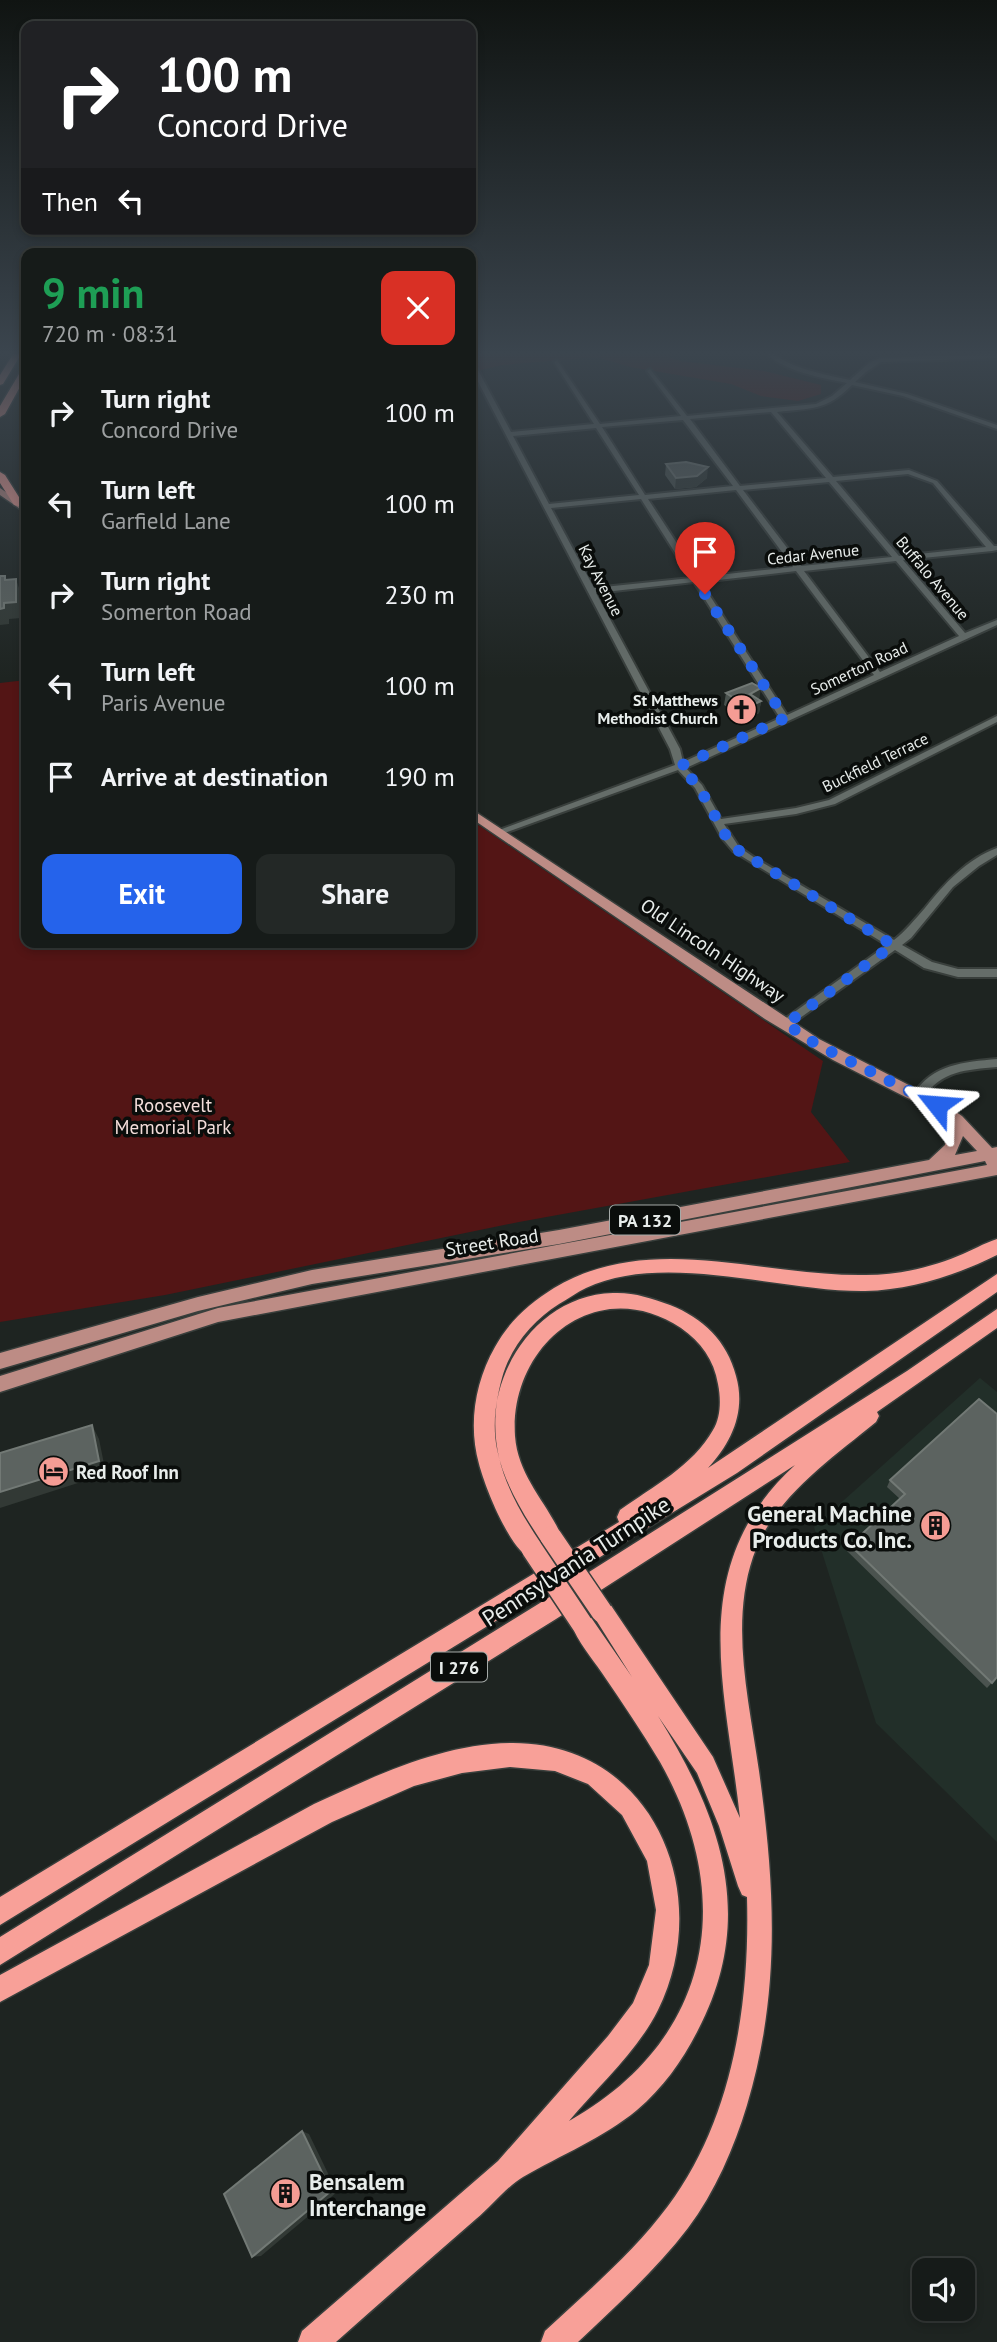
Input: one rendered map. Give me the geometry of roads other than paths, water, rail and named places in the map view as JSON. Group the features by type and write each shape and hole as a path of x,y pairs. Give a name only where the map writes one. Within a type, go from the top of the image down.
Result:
{"highway":[{"path":"0,475 21,504"},
{"path":"761,1916 731,1825 705,1765 592,1618 531,1549 506,1509 493,1480 484,1438 486,1398 498,1361 508,1343 534,1312 564,1290 598,1275 655,1265 821,1282 869,1283 937,1271 997,1246"},
{"name":"Pennsylvania Turnpike","path":"0,1912 730,1466 997,1282"},
{"path":"508,2171 606,2115 645,2083 680,2038 705,1984 713,1953 717,1892 713,1860 696,1805 592,1618 551,1537 521,1490 505,1437 509,1392 526,1352 556,1319 575,1308 598,1301 635,1301 659,1307 682,1318 711,1344 724,1365 731,1402 722,1434 700,1462 544,1580"},
{"name":"Pennsylvania Turnpike","path":"0,1952 548,1611 914,1377 997,1318"},
{"path":"556,2342 661,2239 695,2192 710,2165 739,2091 750,2049 761,1983 761,1916 752,1809 731,1657 730,1611 738,1568 753,1530 775,1500 914,1377"},
{"path":"0,1989 323,1813 396,1779 456,1760 486,1755 538,1756 578,1766 611,1787 625,1801 646,1830 665,1881 668,1900 667,1940 657,1979 638,2018 508,2171 313,2342"}],"main road":[{"path":"0,491 21,506"},
{"path":"0,498 21,513"},
{"name":"Old Lincoln Highway","path":"476,816 816,1044 937,1105 962,1123 995,1161"},
{"path":"930,1165 950,1151 957,1136 952,1120 937,1105"},
{"name":"Street Road","path":"0,1361 198,1304 302,1279 559,1237 930,1165 995,1161"},
{"name":"Street Road","path":"0,1384 218,1315 995,1161"}],"street":[{"name":"Kay Avenue","path":"522,460 675,749 680,766"},
{"path":"619,460 785,718"},
{"path":"716,460 878,674"},
{"name":"Buffalo Avenue","path":"815,460 964,636"},
{"path":"546,506 898,472 928,478 994,548"},
{"name":"Cedar Avenue","path":"590,591 994,548"},
{"name":"Somerton Road","path":"499,832 680,766 997,622"},
{"name":"Buckfield Terrace","path":"718,822 796,811 832,802 997,719"},
{"path":"680,766 699,787 736,849 893,945 942,970 997,974"},
{"path":"786,1024 917,927 949,885 965,871 997,851"},
{"path":"919,1096 929,1082 947,1071 997,1063"}],"place":[{"name":"St Matthews Methodist Church","path":"741,709"},
{"name":"Red Roof Inn","path":"53,1472"},
{"name":"General Machine Products Co. Inc.","path":"935,1526"},
{"name":"Bensalem Interchange","path":"286,2194"}],"park label":[{"name":"Roosevelt Memorial Park","path":"173,1116"}]}
